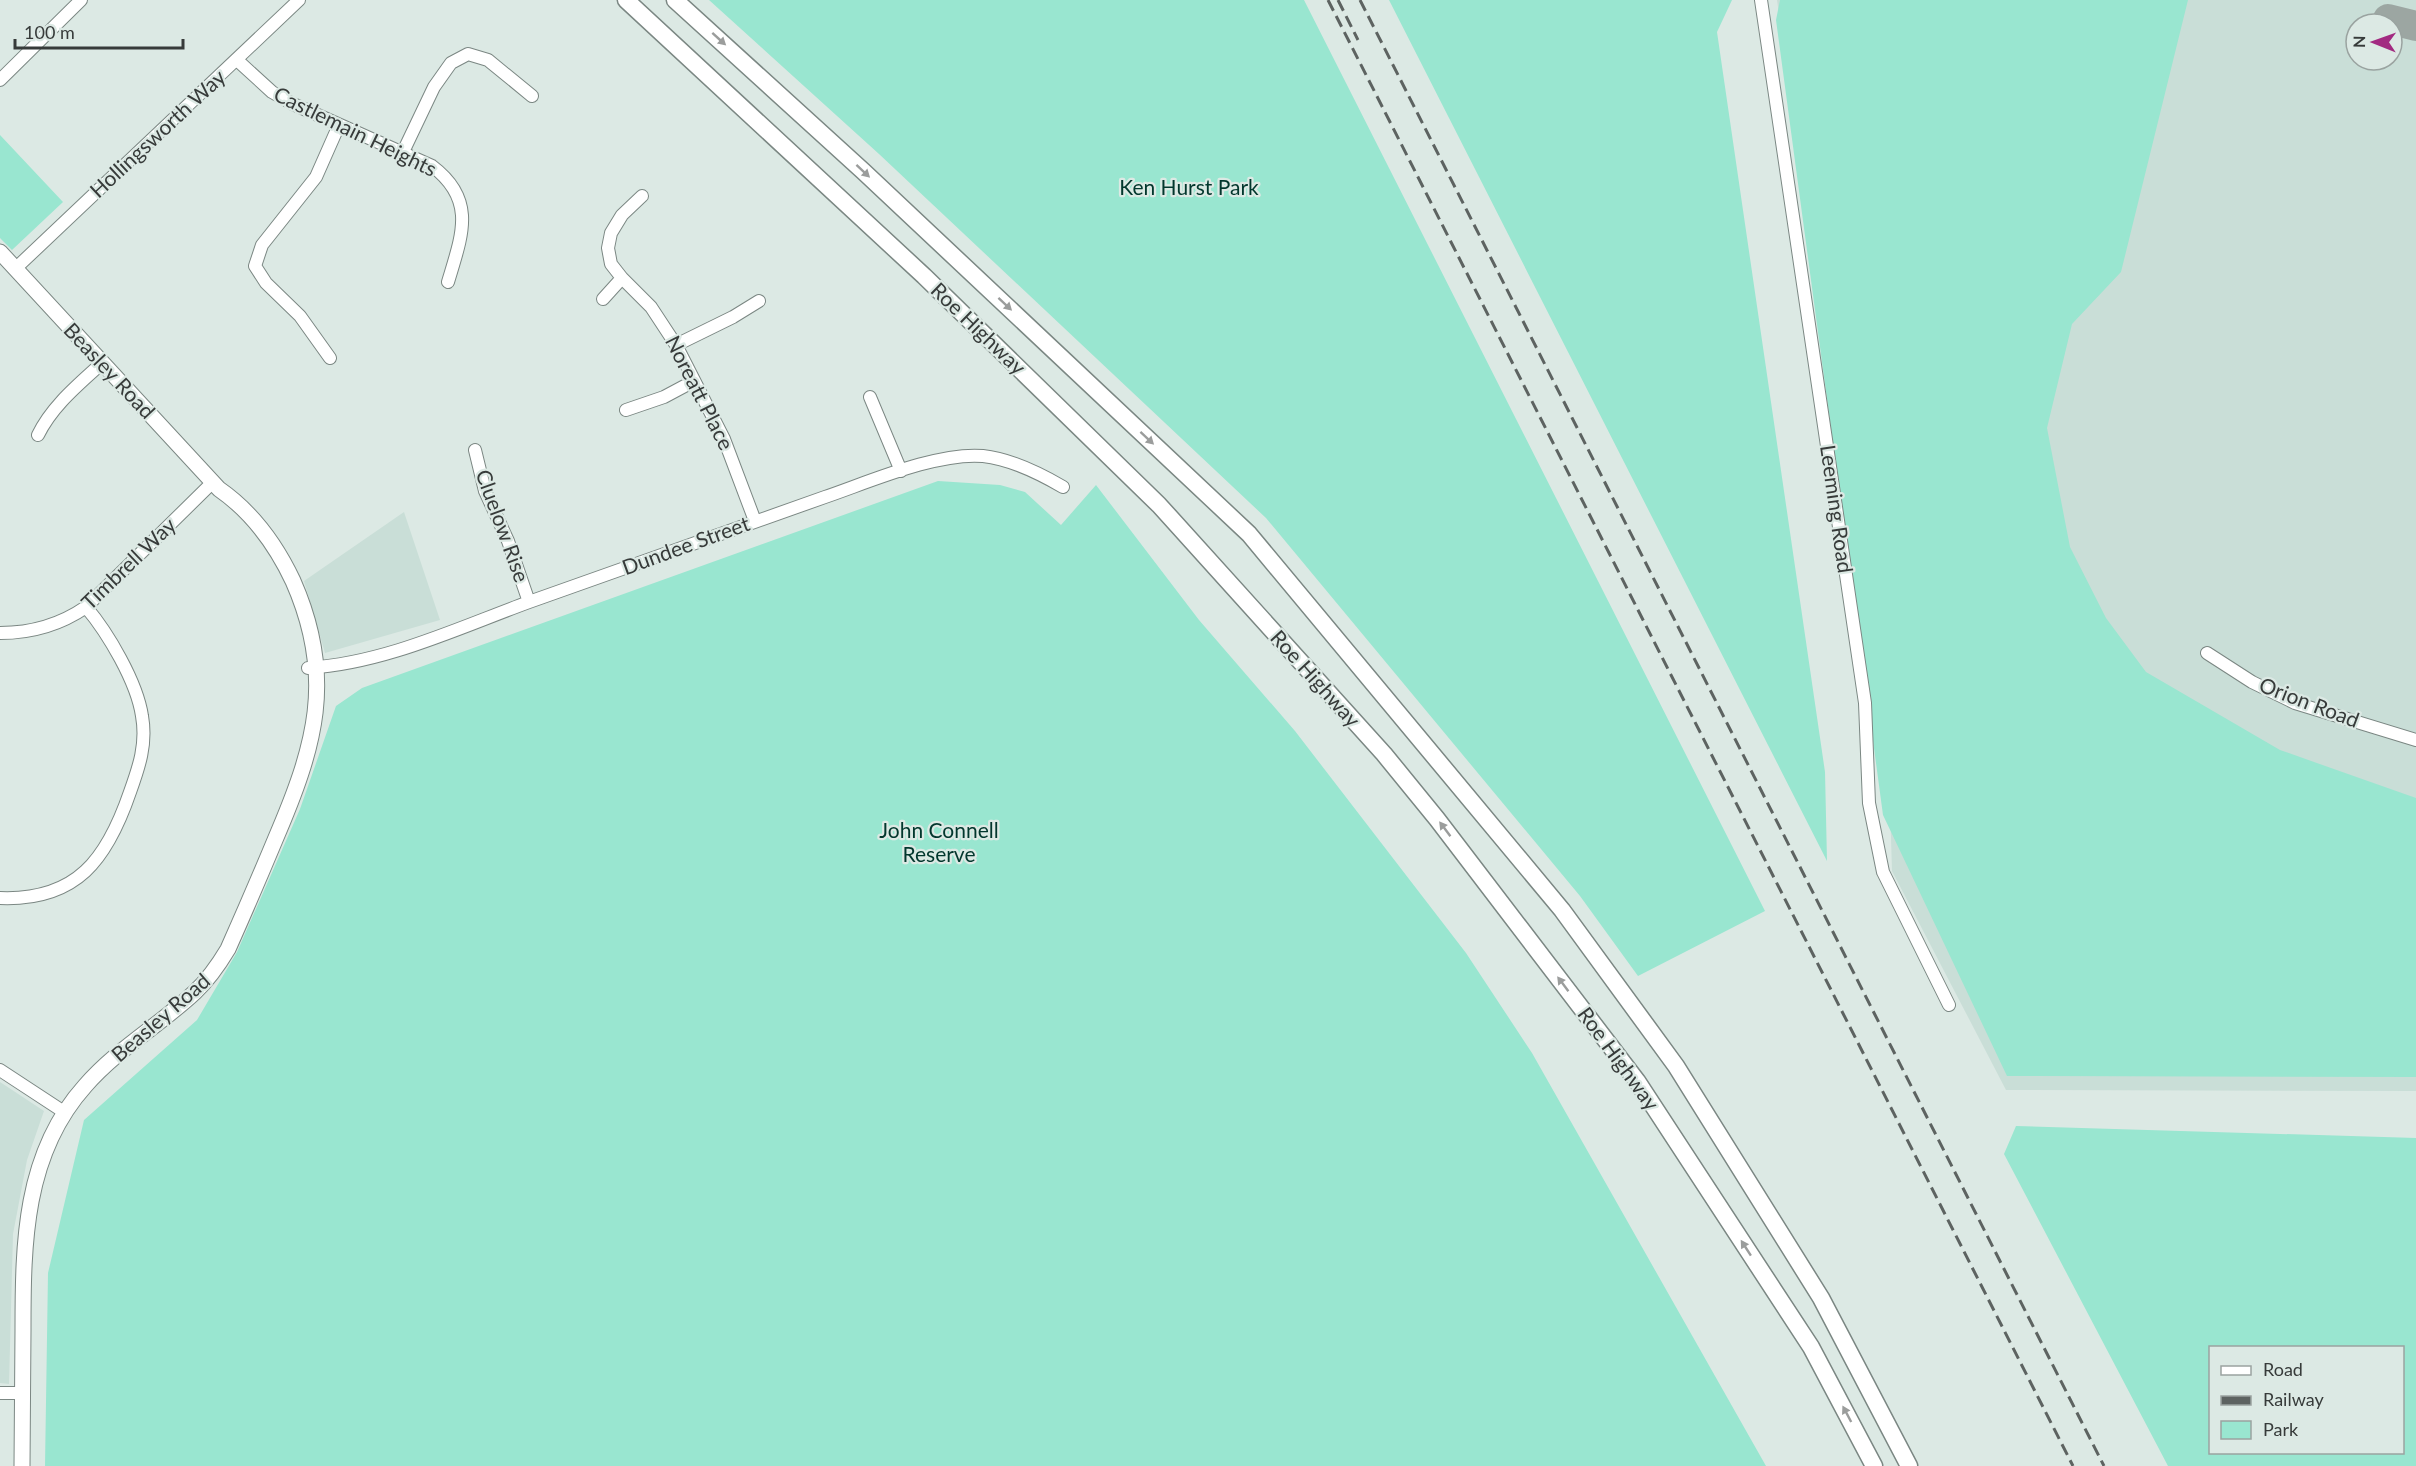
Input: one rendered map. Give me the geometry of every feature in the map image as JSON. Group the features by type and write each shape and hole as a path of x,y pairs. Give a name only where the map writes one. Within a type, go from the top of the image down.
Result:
{"highway":[{"name":"Roe Highway","path":"626,0 924,276 1159,505 1384,754 1437,819 1637,1081 1811,1347 1874,1466"},
{"name":"Roe Highway","path":"675,0 863,171 1249,534 1562,910 1676,1066 1821,1298 1909,1466"}],"main road":[{"name":"Beasley Road","path":"0,252 216,486 270,556 289,592 312,667 306,721 294,774 221,944 204,970 184,991 111,1048 79,1080 61,1110 44,1130 33,1157 20,1207 16,1260 13,1393 15,1466"},
{"name":"Beasley Road","path":"13,1393 22,1466"}],"street":[{"path":"0,80 81,0"},
{"name":"Hollingsworth Way","path":"16,268 299,0"},
{"name":"Leeming Road","path":"1761,0 1865,703 1869,803 1883,872 1949,1005"},
{"path":"403,152 434,87 451,63 468,54 488,60 532,96"},
{"name":"Castlemain Heights","path":"237,60 272,92 293,104 403,152 432,166 447,177 456,191 461,206 462,236 448,282"},
{"path":"330,358 300,316 266,283 255,266 262,245 316,177 339,125"},
{"name":"Noreatt Place","path":"642,196 622,215 611,233 608,248 611,264 622,279 651,307 676,345 724,439 755,521"},
{"path":"603,299 622,279"},
{"path":"676,345 733,317 759,301"},
{"path":"38,435 46,419 57,406 102,363"},
{"path":"626,410 664,397 694,381"},
{"path":"870,397 901,471"},
{"name":"Cluelow Rise","path":"475,450 485,491 508,542 529,602"},
{"name":"Dundee Street","path":"312,667 352,663 431,639 755,521 901,471 955,457 983,456 1038,472 1063,487"},
{"name":"Timbrell Way","path":"0,633 30,631 52,625 86,607 216,486"},
{"path":"0,898 22,899 51,891 76,879 93,865 113,836 140,766 143,718 137,692 120,660 86,607"},
{"name":"Orion Road","path":"2207,653 2252,682 2295,703 2416,740"},
{"path":"0,1070 61,1110"}],"shaded area":[{"path":"1777,0 2416,0 2416,1091 2006,1090 1892,871 1889,771"},
{"path":"404,512 440,620 325,653 304,581"},
{"path":"0,1082 44,1111 27,1160 13,1234 9,1384 0,1383"}],"green space":[{"name":"Ken Hurst Park","path":"709,0 1304,0 1765,911 1638,976 1580,896 1266,518 879,154"},
{"path":"1389,0 1732,0 1717,32 1825,772 1827,861"},
{"path":"1780,0 2188,0 2121,272 2072,324 2047,428 2070,547 2106,618 2146,672 2280,750 2416,798 2416,1077 2007,1076 1883,815 1776,20"},
{"path":"0,135 63,202 12,250 0,238"},
{"name":"John Connell Reserve","path":"938,481 1000,485 1025,492 1061,525 1096,485 1199,620 1295,731 1466,953 1532,1053 1766,1466 45,1466 48,1273 84,1120 197,1020 237,952 300,809 336,706 362,688"},
{"path":"2016,1126 2416,1138 2416,1466 2168,1466 2004,1154"}],"taxiway":[{"path":"2404,23 2416,26"}],"railway":[{"path":"1328,0 2073,1466"},
{"path":"1338,0 1358,40"},
{"path":"1360,0 2104,1466"}]}
